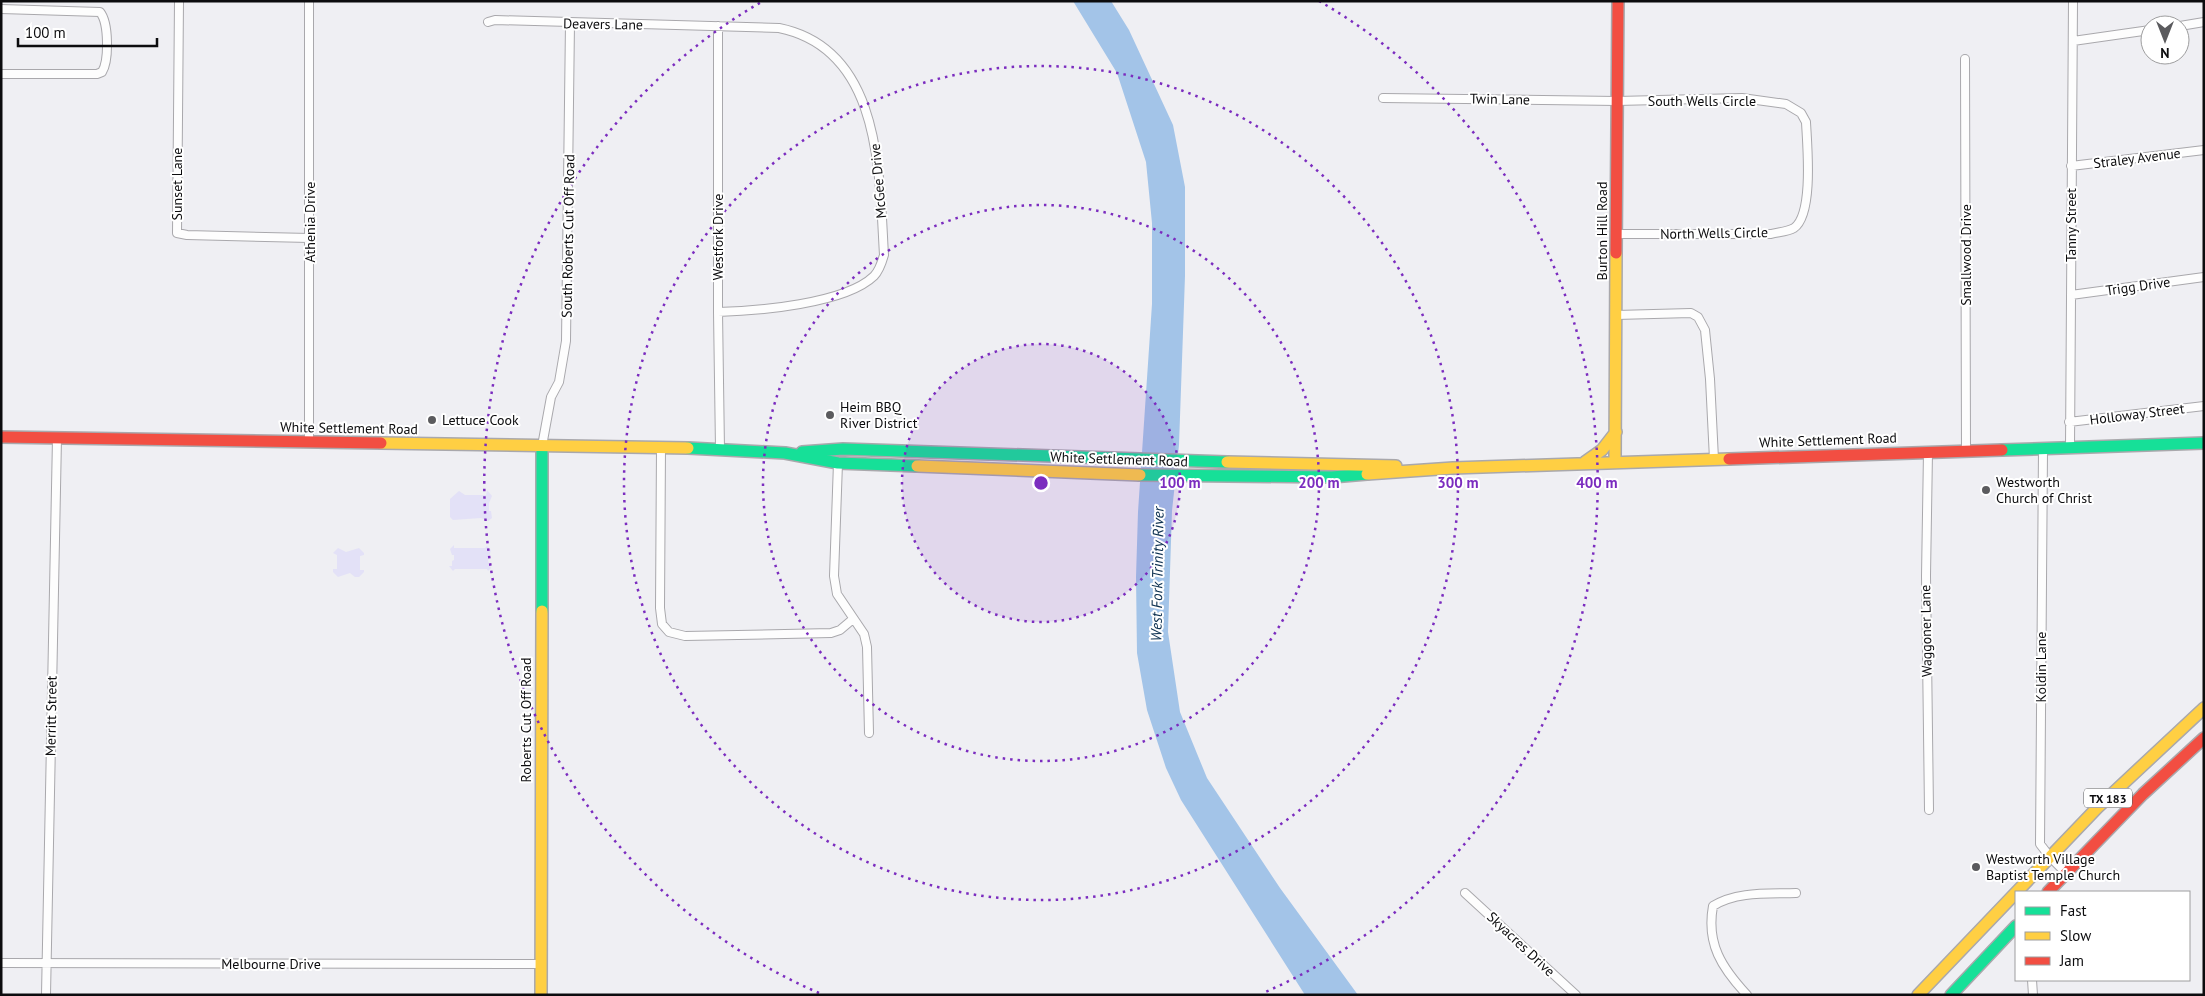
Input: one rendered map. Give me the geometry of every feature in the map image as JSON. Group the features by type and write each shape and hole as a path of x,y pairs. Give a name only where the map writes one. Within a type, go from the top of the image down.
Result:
{"main road":[{"name":"Burton Hill Road","path":"1615,462 1618,1"},
{"path":"1584,463 1602,450 1616,432"},
{"name":"White Settlement Road","path":"1,437 720,449 785,453 838,462 1095,474 1214,477 1332,477 1453,468 1966,450 2044,450 2204,443"},
{"name":"Roberts Cut Off Road","path":"541,995 542,446"},
{"name":"White Settlement Road","path":"785,453 843,449 1096,459 1453,468"},
{"path":"871,463 872,450"},
{"name":"TX 183","path":"2022,891 2097,808 2204,708"},
{"name":"TX 183","path":"2049,891 2143,794 2204,738"},
{"name":"TX 183","path":"1918,995 2013,902"},
{"path":"1951,995 2015,927"}],"street":[{"name":"Sunset Lane","path":"179,1 176,233 187,235 310,238"},
{"name":"Athenia Drive","path":"309,1 309,442"},
{"name":"Tanny Street","path":"2070,448 2073,1"},
{"path":"1,9 100,12 104,16 106,25 106,62 102,72 97,74 1,74"},
{"name":"Deavers Lane","path":"488,22 495,20 718,26"},
{"path":"2190,24 2204,22"},
{"name":"South Roberts Cut Off Road","path":"542,446 551,398 559,382 566,341 570,23"},
{"name":"McGee Drive","path":"718,26 779,28 796,31 820,43 829,50 844,70 865,106 875,139 884,255 875,275 856,288 799,304 745,311 718,312"},
{"name":"Westfork Drive","path":"718,26 720,449"},
{"path":"2073,41 2140,31"},
{"name":"Smallwood Drive","path":"1965,59 1966,450"},
{"name":"Twin Lane","path":"1383,98 1617,101"},
{"name":"South Wells Circle","path":"1617,101 1742,98 1786,104"},
{"name":"North Wells Circle","path":"1616,234 1771,234 1793,228 1803,215 1806,202 1806,122 1801,113 1786,104"},
{"name":"Straley Avenue","path":"2071,166 2204,150"},
{"name":"Trigg Drive","path":"2072,295 2204,277"},
{"path":"1616,316 1691,313 1698,317 1705,330 1710,378 1714,459"},
{"name":"Holloway Street","path":"2069,422 2204,406"},
{"name":"Merritt Street","path":"46,995 57,438"},
{"path":"661,448 660,608 662,624 669,632 685,636 831,633 840,630 853,619"},
{"name":"Koldin Lane","path":"2044,450 2040,844 2050,858 2066,874"},
{"name":"Waggoner Lane","path":"1928,452 1926,576 1929,810"},
{"path":"838,462 834,576 837,594 864,634 867,647 869,733"},
{"name":"Skyacres Drive","path":"1465,893 1576,995"},
{"path":"1747,995 1729,976 1714,944 1710,924 1713,906 1725,899 1739,896 1796,893"},
{"name":"Melbourne Drive","path":"1,963 541,964"},
{"path":"2032,981 2033,995"}],"shaded area":[{"path":"487,490 492,496 489,503 489,511 491,511 492,518 488,521 481,518 453,520 450,517 450,499 459,491 465,495 486,495"},
{"path":"454,545 454,548 485,548 487,546 491,550 488,561 491,568 488,571 487,569 455,569 453,571 449,566 452,566 452,561 454,560 454,555 452,555 450,549"},
{"path":"338,548 346,552 359,548 364,553 364,555 360,556 360,570 364,570 364,572 359,577 355,577 350,573 338,577 333,572 333,569 337,569 337,555 333,553"}],"water":[{"name":"West Fork Trinity River","path":"1073,1 1111,1 1129,30 1173,125 1185,187 1185,276 1179,445 1172,511 1168,632 1180,712 1207,778 1280,888 1358,995 1305,995 1181,800 1166,768 1147,710 1137,653 1136,577 1138,512 1152,304 1152,223 1146,162 1117,73"}],"traffic: fast":[{"path":"2002,450 2204,443"},
{"path":"542,446 542,611"},
{"path":"688,448 785,453 838,463 917,466"},
{"path":"802,452 843,449 1227,462"},
{"path":"1140,475 1332,477 1367,474"},
{"path":"1951,995 2015,927"}],"traffic: slow":[{"path":"1615,462 1616,253"},
{"path":"1585,462 1602,450 1616,432"},
{"path":"381,443 688,448"},
{"path":"1367,474 1453,468 1729,459"},
{"path":"1227,462 1396,466"},
{"path":"917,466 1140,475"},
{"path":"541,995 542,611"},
{"path":"2018,891 2097,808 2204,708"},
{"path":"1918,995 2015,894"}],"traffic: jam":[{"path":"1616,253 1618,1"},
{"path":"1,437 381,443"},
{"path":"1729,459 2002,450"},
{"path":"2049,891 2143,794 2204,738"}],"place":[{"name":"Heim BBQ River District","path":"830,415"},
{"name":"Lettuce Cook","path":"432,420"},
{"name":"Westworth Church of Christ","path":"1986,490"},
{"name":"Westworth Village Baptist Temple Church","path":"1976,867"}]}
